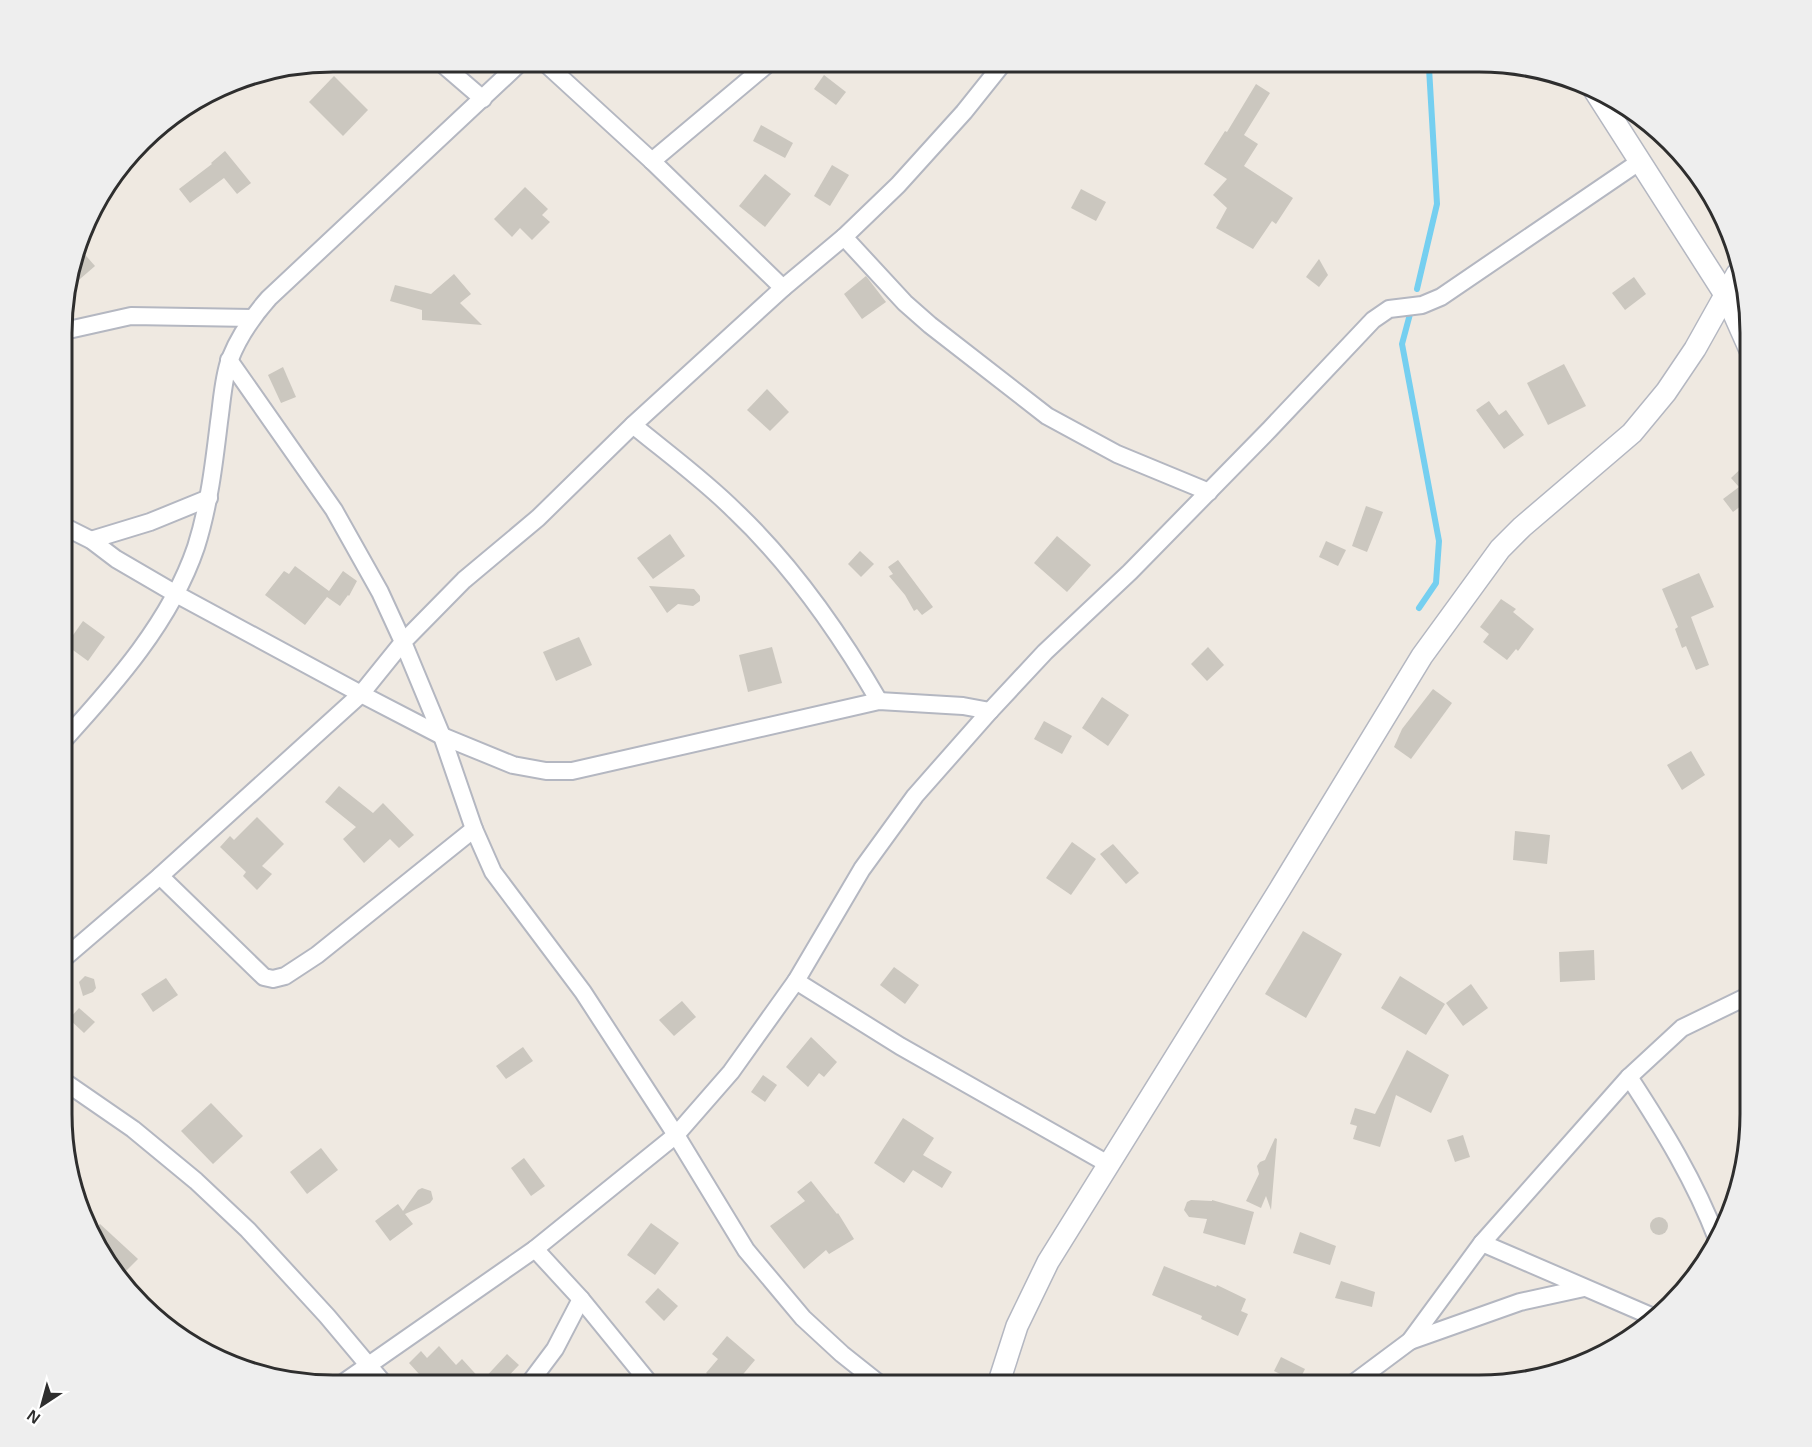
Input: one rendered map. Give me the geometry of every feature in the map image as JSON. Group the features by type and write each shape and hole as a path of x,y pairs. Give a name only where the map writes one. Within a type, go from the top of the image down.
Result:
{"street":[{"path":"452,72 483,99"},
{"path":"72,730 150,638 176,594 195,548 209,498 223,394 230,360 252,318 269,298 511,72"},
{"path":"555,72 652,161 783,288"},
{"path":"652,161 758,72"},
{"path":"72,951 160,876 361,694 403,642 464,580 538,518 633,425 783,288 844,237 898,185 964,112 996,72"},
{"path":"1602,103 1726,296 1740,327"},
{"path":"355,1375 536,1249 676,1135 732,1072 796,981 862,869 915,796 1045,652 1130,572 1373,320 1389,309 1422,305 1441,297 1639,162"},
{"path":"844,237 905,303 1047,416 1117,454 1209,492"},
{"path":"1001,1375 1017,1326 1047,1262 1280,889 1422,656 1500,549 1522,527 1632,433 1666,392 1695,349 1734,279"},
{"path":"72,330 131,315 252,318"},
{"path":"230,360 334,510 380,592 442,736 474,828 493,872 583,993 676,1135 746,1250 802,1318 868,1375"},
{"path":"633,425 735,511 784,564 826,616 879,700"},
{"path":"91,540 150,522 209,498"},
{"path":"72,530 176,594 361,694 442,736 513,765 546,771 572,771 879,700 963,706 990,711"},
{"path":"160,876 264,977 273,979 285,976 317,955 474,828"},
{"path":"796,981 900,1046 1108,1164"},
{"path":"1364,1375 1410,1341 1482,1243 1629,1077 1682,1028 1740,1000"},
{"path":"1629,1077 1675,1148 1713,1229"},
{"path":"72,1087 133,1129 248,1230 327,1316 376,1375"},
{"path":"1482,1243 1646,1314"},
{"path":"536,1249 581,1299 643,1375"},
{"path":"1410,1341 1520,1302 1584,1288"},
{"path":"536,1375 555,1349 581,1299"}],"building":[{"path":"824,75 846,92 836,105 814,89"},
{"path":"334,76 368,110 343,136 309,102"},
{"path":"1256,84 1270,93 1244,135 1258,144 1244,166 1293,198 1276,224 1272,221 1253,249 1216,228 1227,208 1213,195 1227,179 1204,164 1225,131 1227,132"},
{"path":"761,125 793,143 785,158 753,141"},
{"path":"225,151 251,183 237,194 224,178 190,203 179,189"},
{"path":"832,165 849,175 830,206 814,196"},
{"path":"765,174 791,194 765,227 739,206"},
{"path":"525,187 548,209 542,215 550,222 532,240 520,228 512,237 494,219"},
{"path":"1081,189 1106,202 1096,221 1071,208"},
{"path":"84,254 95,266 77,281"},
{"path":"1319,259 1328,275 1319,287 1306,277"},
{"path":"454,274 471,294 460,303 482,325 422,320 422,310 390,301 395,285 431,294"},
{"path":"866,276 886,302 862,319 844,294"},
{"path":"1634,277 1646,294 1625,310 1612,293"},
{"path":"1564,364 1586,406 1548,425 1527,383"},
{"path":"283,367 296,397 281,403 268,375"},
{"path":"767,389 789,412 770,431 747,410"},
{"path":"1489,401 1499,415 1506,410 1524,435 1504,449 1476,410"},
{"path":"1740,469 1740,507 1733,512 1723,499 1739,487 1731,478"},
{"path":"1366,506 1383,512 1367,552 1352,546"},
{"path":"670,534 685,556 653,579 637,558"},
{"path":"1057,536 1091,565 1067,592 1034,563"},
{"path":"1326,541 1346,550 1338,566 1319,557"},
{"path":"860,551 874,564 861,577 848,564"},
{"path":"898,560 933,607 922,615 917,609 914,611 905,595 889,576 893,574 888,567"},
{"path":"295,566 329,591 343,571 357,581 349,596 340,606 327,597 305,625 265,595 284,571 289,574"},
{"path":"1699,573 1714,607 1691,617 1709,665 1696,670 1686,646 1682,648 1675,629 1678,627 1662,589"},
{"path":"649,586 694,589 700,596 700,601 693,606 678,604 667,613"},
{"path":"1501,599 1516,609 1513,612 1534,629 1518,651 1516,649 1507,660 1483,642 1489,634 1480,627"},
{"path":"83,621 105,637 88,661 72,649 72,637"},
{"path":"579,637 592,665 556,681 543,652"},
{"path":"772,647 782,683 748,692 739,655"},
{"path":"1208,647 1224,665 1207,681 1191,664"},
{"path":"1433,689 1452,703 1411,759 1394,747 1402,729"},
{"path":"1102,697 1129,715 1108,746 1082,728"},
{"path":"1044,721 1072,736 1062,754 1034,739"},
{"path":"1691,751 1705,775 1682,790 1667,765"},
{"path":"339,786 373,813 383,803 414,835 399,848 390,839 364,863 343,839 356,827 325,802"},
{"path":"257,817 284,844 262,866 272,874 257,890 243,876 246,872 220,847 230,836 234,840"},
{"path":"1515,831 1550,835 1547,864 1513,860"},
{"path":"1072,842 1096,859 1071,895 1046,878"},
{"path":"1113,844 1139,873 1126,884 1100,854"},
{"path":"1303,931 1342,954 1306,1018 1265,994"},
{"path":"1594,950 1595,980 1560,982 1559,952"},
{"path":"894,967 919,985 905,1004 880,985"},
{"path":"85,976 94,979 96,988 93,992 83,996 79,982"},
{"path":"1400,976 1445,1004 1426,1035 1381,1008"},
{"path":"166,978 178,995 153,1012 141,994"},
{"path":"1471,984 1488,1008 1463,1026 1446,1003"},
{"path":"682,1001 696,1017 674,1036 659,1020"},
{"path":"79,1008 95,1022 84,1033 72,1022 72,1016"},
{"path":"811,1037 837,1062 824,1077 819,1073 808,1087 786,1067"},
{"path":"523,1047 533,1061 506,1079 496,1066"},
{"path":"1407,1050 1449,1075 1431,1113 1396,1095 1380,1147 1353,1139 1357,1126 1350,1124 1355,1108 1375,1114"},
{"path":"763,1075 777,1085 765,1102 751,1092"},
{"path":"211,1103 243,1136 213,1164 181,1131"},
{"path":"903,1118 934,1138 923,1155 952,1172 942,1188 913,1170 904,1183 874,1163"},
{"path":"1463,1135 1470,1157 1455,1162 1447,1140"},
{"path":"1275,1138 1277,1139 1271,1210 1266,1196 1261,1208 1246,1201 1259,1174 1257,1166 1265,1160"},
{"path":"321,1148 338,1170 307,1194 290,1172"},
{"path":"524,1158 545,1186 531,1196 511,1168"},
{"path":"811,1181 838,1213 854,1239 829,1254 826,1250 804,1269 770,1226 805,1201 797,1192"},
{"path":"422,1188 431,1191 433,1199 430,1203 405,1214 413,1224 390,1241 375,1221 398,1204 403,1211 418,1190"},
{"path":"1212,1200 1254,1212 1245,1245 1203,1233 1207,1219 1189,1217 1184,1210 1187,1202"},
{"path":"1659,1217 1665,1220 1668,1226 1665,1232 1659,1235 1653,1232 1650,1226 1653,1220"},
{"path":"651,1223 679,1243 655,1275 627,1255"},
{"path":"100,1224 138,1259 125,1272 107,1245 98,1227"},
{"path":"1300,1232 1336,1246 1330,1265 1293,1253"},
{"path":"1164,1266 1216,1287 1217,1285 1246,1299 1241,1311 1248,1314 1238,1336 1201,1319 1202,1316 1152,1295"},
{"path":"1341,1281 1375,1292 1372,1307 1335,1298"},
{"path":"658,1288 678,1306 664,1321 645,1302"},
{"path":"727,1336 755,1360 742,1375 708,1375 706,1373 718,1359 712,1354"},
{"path":"439,1346 456,1365 462,1359 477,1375 420,1375 409,1363 421,1351 427,1358"},
{"path":"507,1354 519,1365 510,1375 488,1375"},
{"path":"1281,1357 1305,1369 1302,1375 1282,1375 1274,1371"}],"waterway":[{"path":"1417,289 1437,204 1429,72"},
{"path":"1410,314 1402,344 1439,541 1436,583 1419,608"}]}
